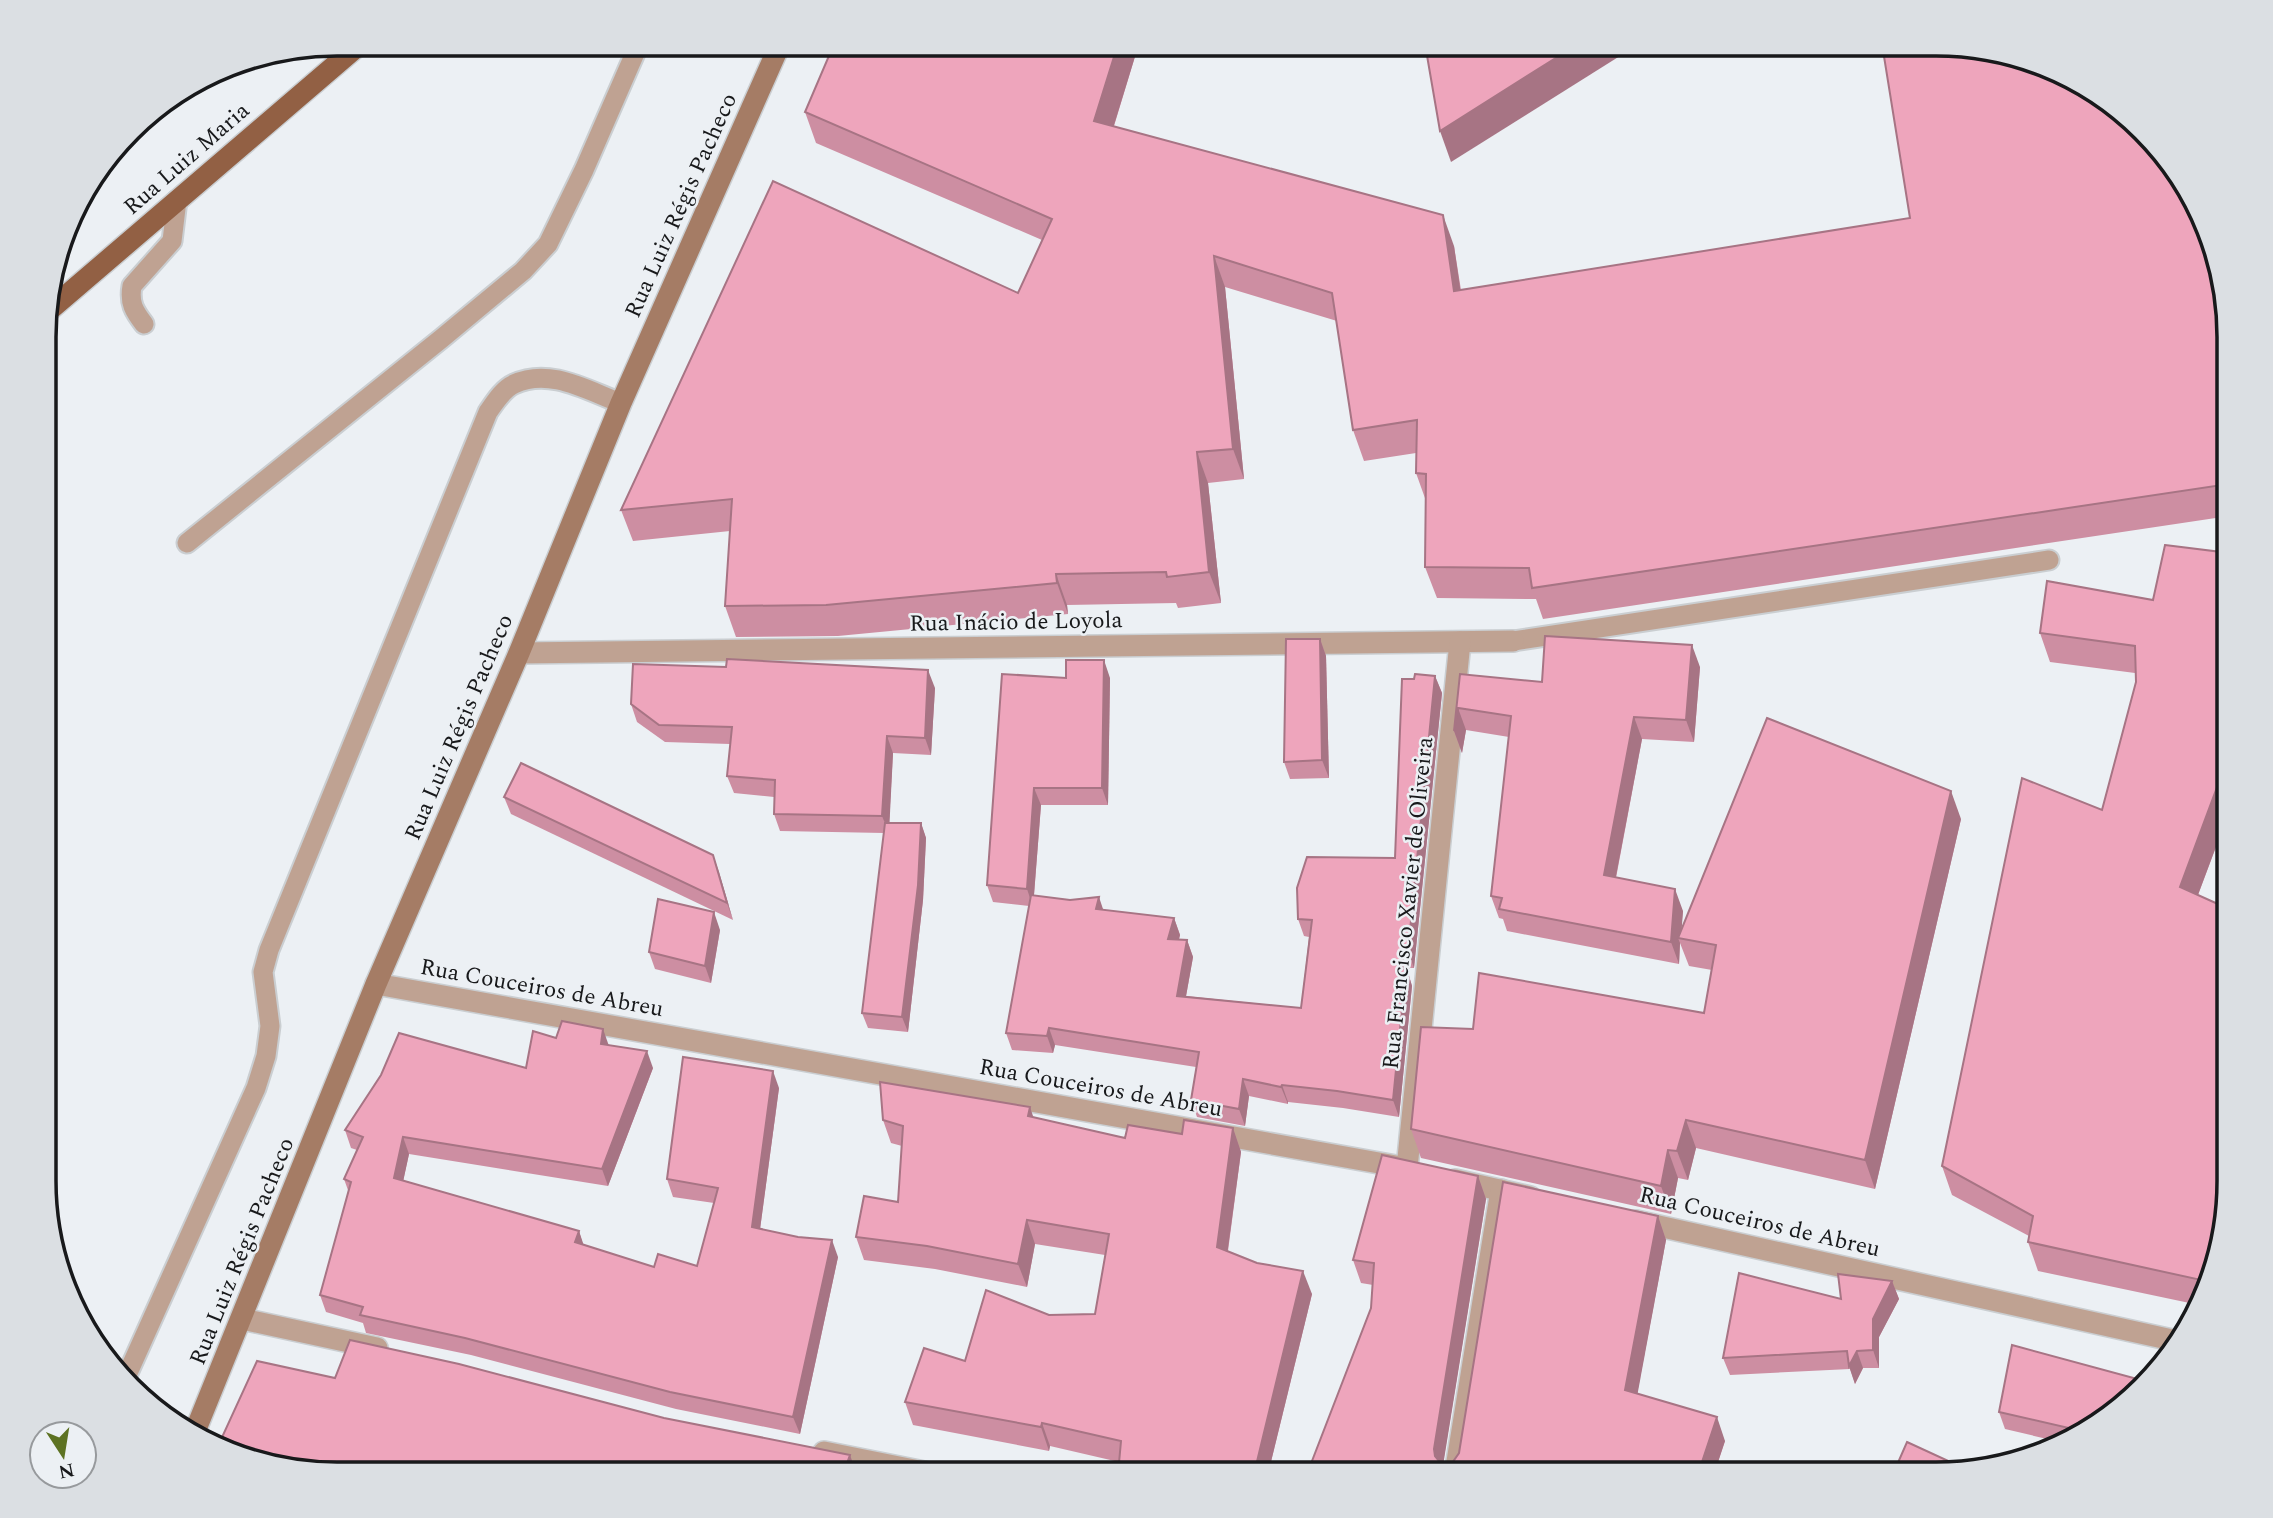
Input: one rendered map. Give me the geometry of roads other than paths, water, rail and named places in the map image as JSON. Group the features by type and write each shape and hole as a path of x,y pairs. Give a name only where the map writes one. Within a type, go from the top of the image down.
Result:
{"main road":[{"name":"Rua Luiz Maria","path":"58,303 346,56"},
{"name":"Rua Luiz Régis Pacheco","path":"198,1425 376,984 519,653 621,403 775,56"}],"street":[{"name":"Rua Inácio de Loyola","path":"519,653 1513,641"},
{"name":"Rua Francisco Xavier de Oliveira","path":"1420,1171 1460,642"},
{"name":"Rua Couceiros de Abreu","path":"376,984 1420,1171 1555,1203"},
{"path":"1457,1462 1501,1191"},
{"name":"Rua Couceiros de Abreu","path":"1623,1218 2168,1339"},
{"path":"242,1319 402,1353"},
{"path":"810,1449 874,1462"}],"lane":[{"path":"187,543 441,339 523,271 548,244 634,56"},
{"path":"144,324 132,307 132,286 172,240 177,201"},
{"path":"129,1370 256,1087 266,1056 270,1026 262,972 269,950 488,412 499,396 513,384 533,378 554,378 621,403"},
{"path":"1513,641 2049,560"}]}
